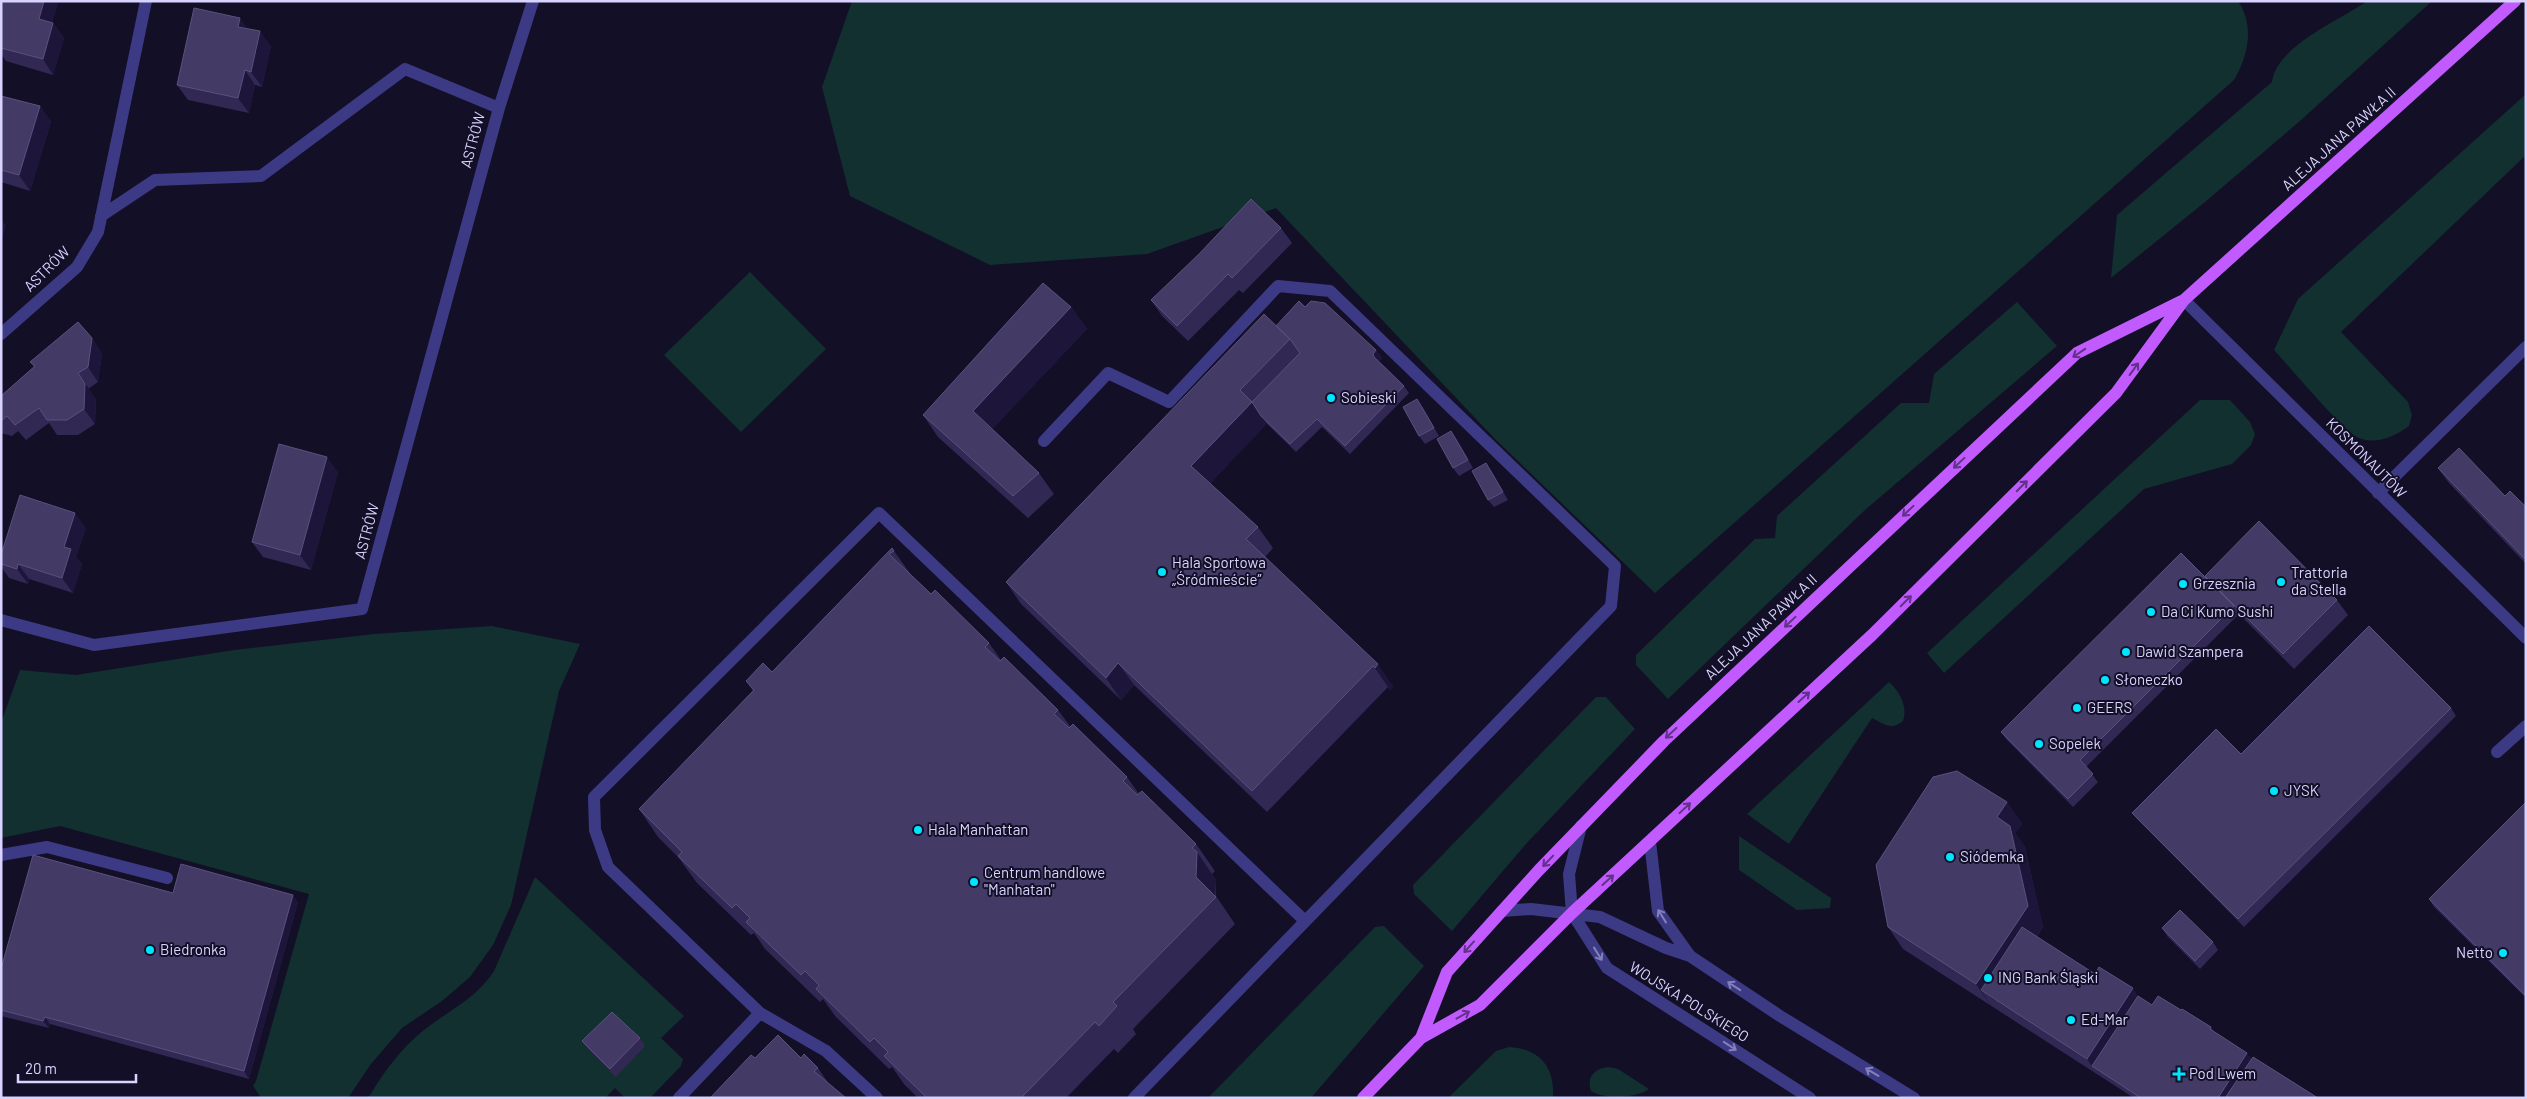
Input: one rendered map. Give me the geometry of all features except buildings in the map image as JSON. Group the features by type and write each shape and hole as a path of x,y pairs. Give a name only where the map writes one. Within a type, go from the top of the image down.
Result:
{"main road":[{"name":"ALEJA JANA PAWŁA II","path":"1363,1098 1421,1038 1480,1005 1572,912 1650,842 1749,746 1872,635 2116,393 2184,300 2515,1"},
{"name":"ALEJA JANA PAWŁA II","path":"1421,1038 1447,972 1581,826 1664,741 2077,352 2184,300"}],"street":[{"name":"ASTRÓW","path":"1,334 77,266 98,232 146,1"},
{"name":"ASTRÓW","path":"1,620 94,645 362,610 499,108 533,1"},
{"name":"ASTRÓW","path":"101,216 155,180 261,176 405,69 499,108"},
{"path":"1044,440 1108,373 1169,402 1278,286 1330,291 1615,566 1611,606 1304,920 1134,1098"},
{"name":"KOSMONAUTÓW","path":"2184,300 2526,638"},
{"path":"2378,493 2526,347"},
{"path":"877,1098 826,1051 760,1013 608,867 595,830 594,797 879,513 1304,920"},
{"path":"2497,752 2526,726"},
{"name":"WOJSKA POLSKIEGO","path":"1581,826 1569,874 1572,912 1606,968 1810,1098"},
{"path":"1650,842 1658,911 1690,956"},
{"path":"1,855 47,847 166,878"},
{"path":"1502,911 1532,909 1572,912 1609,919 1666,948 1690,956 1780,1016 1914,1098"},
{"path":"680,1098 760,1013"}],"green space":[{"path":"852,1 2238,1 2247,21 2248,41 2243,61 2234,80 1655,593 1495,439 1276,208 1147,254 990,265 850,196 822,87"},
{"path":"2367,1 2432,1 2300,121 2205,202 2111,278 2117,215 2272,82 2276,69 2285,56 2297,45"},
{"path":"2526,94 2526,155 2341,332 2408,402 2412,415 2409,426 2392,436 2379,440 2359,438 2330,412 2274,350 2298,299"},
{"path":"750,272 826,349 741,432 664,355"},
{"path":"2017,302 2057,346 1865,510 1668,699 1636,665 1636,655 1755,539 1775,538 1777,516 1901,403 1929,403 1934,374"},
{"path":"2200,400 2230,400 2250,422 2255,434 2251,445 2232,464 2144,489 1944,673 1927,653"},
{"path":"492,626 580,644 559,691 511,905 493,945 470,977 442,1001 402,1028 371,1064 348,1098 258,1098 260,1096 253,1086 309,894 60,826 1,838 1,723 20,670 76,675 234,650 374,634"},
{"path":"1889,682 1897,690 1904,705 1903,721 1895,726 1891,726 1872,718 1789,844 1747,814"},
{"path":"1596,697 1606,697 1635,729 1525,845 1452,931 1414,894 1413,885"},
{"path":"1739,836 1831,898 1830,908 1797,910 1739,870"},
{"path":"535,877 684,1016 661,1038 683,1059 681,1066 650,1098 625,1098 615,1088 605,1098 368,1098 386,1070 407,1045 424,1030 471,997 487,981 494,971"},
{"path":"1384,926 1424,966 1311,1098 1208,1098 1375,927"},
{"path":"1509,1047 1529,1051 1543,1062 1551,1077 1553,1098 1448,1098 1496,1051"},
{"path":"1609,1067 1618,1069 1649,1089 1636,1095 1619,1097 1596,1094 1591,1091 1590,1081 1593,1074 1600,1069"}],"place":[{"name":"Sobieski","path":"1331,398"},
{"name":"Hala Sportowa „Śródmieście”","path":"1162,572"},
{"name":"Trattoria da Stella","path":"2281,582"},
{"name":"Grzesznia","path":"2183,584"},
{"name":"Da Ci Kumo Sushi","path":"2151,612"},
{"name":"Dawid Szampera","path":"2126,652"},
{"name":"Słoneczko","path":"2105,680"},
{"name":"GEERS","path":"2077,708"},
{"name":"Sopelek","path":"2039,744"},
{"name":"JYSK","path":"2274,791"},
{"name":"Hala Manhattan","path":"918,830"},
{"name":"Siódemka","path":"1950,857"},
{"name":"Centrum handlowe \"Manhatan\"","path":"974,882"},
{"name":"Biedronka","path":"150,950"},
{"name":"Netto","path":"2503,953"},
{"name":"ING Bank Śląski","path":"1988,978"},
{"name":"Ed-Mar","path":"2071,1020"},
{"name":"Pod Lwem","path":"2179,1074"}]}
